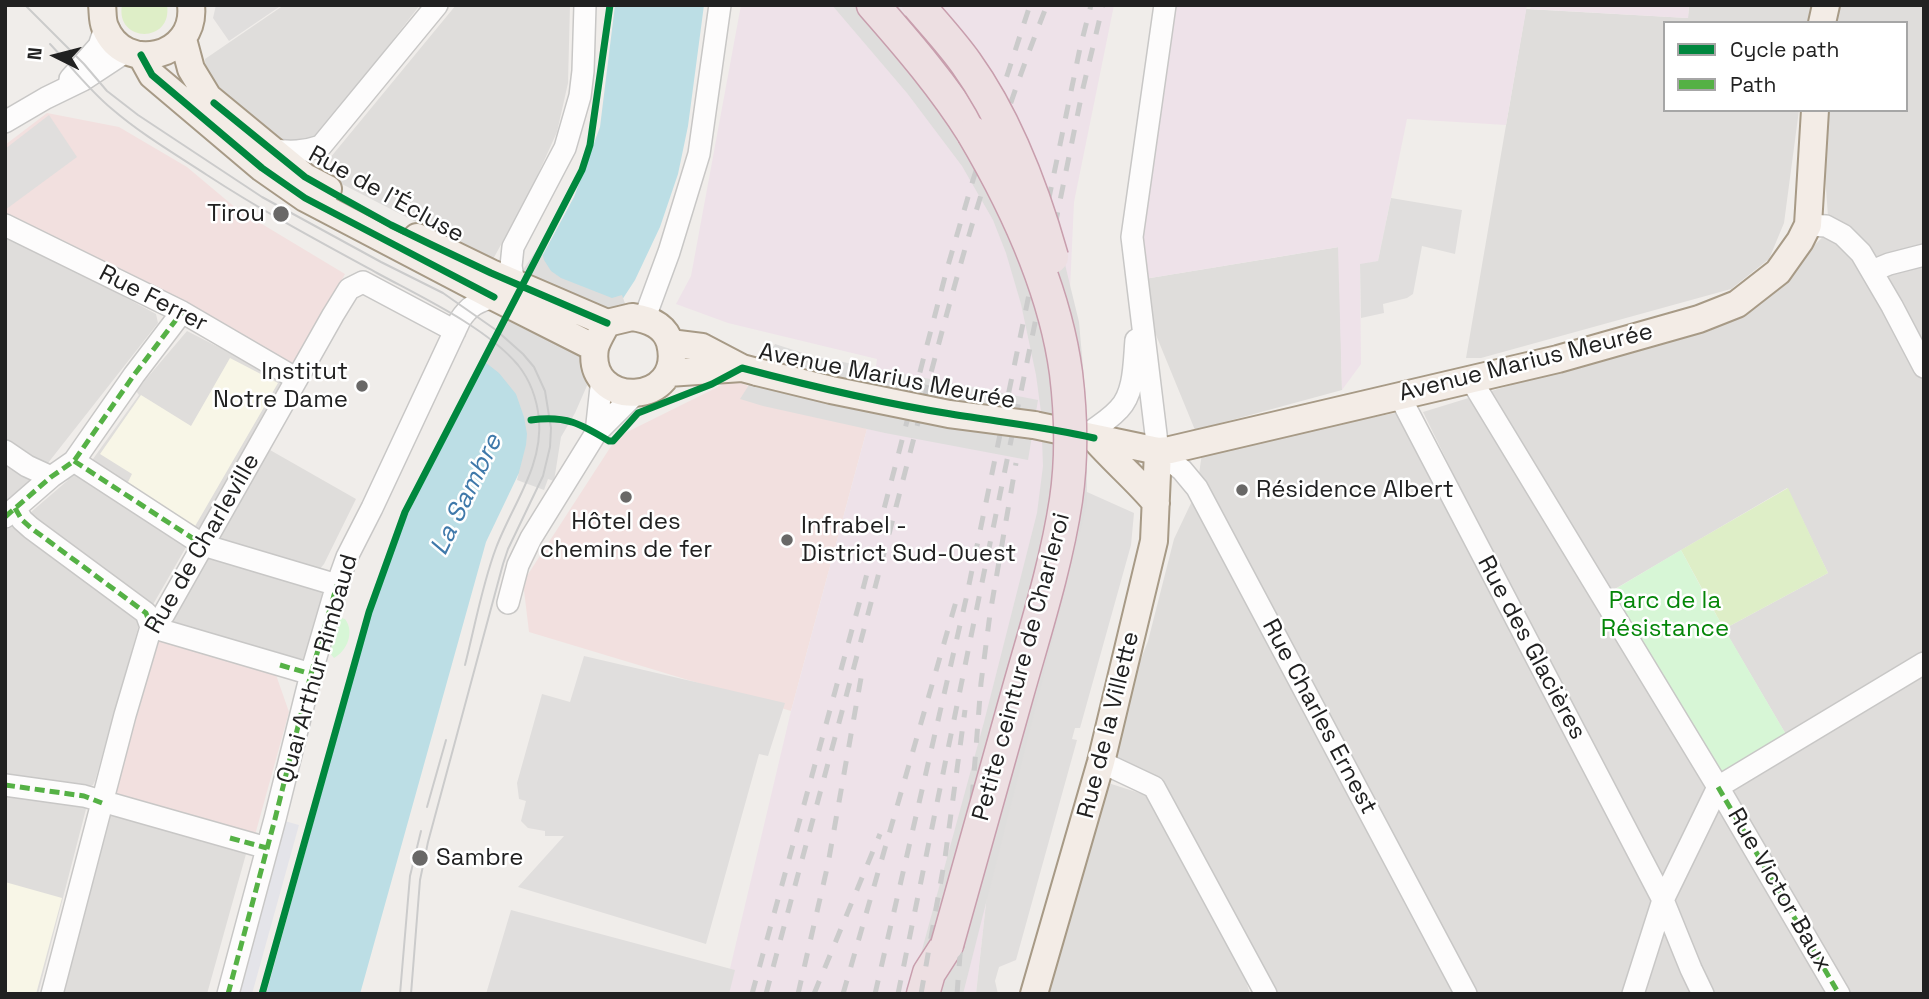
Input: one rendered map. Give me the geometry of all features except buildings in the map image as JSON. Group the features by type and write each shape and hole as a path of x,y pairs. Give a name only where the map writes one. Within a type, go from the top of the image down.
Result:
{"highway":[{"name":"Petite ceinture de Charleroi","path":"873,5 955,103 996,171 1038,268 1051,307 1066,384 1069,457 1066,498 1046,589 947,945 929,973 923,994"},
{"path":"918,5 967,64 1015,152 1037,204 1056,271 1051,307"},
{"path":"944,994 948,975 947,945"}],"main road":[{"path":"134,53 156,55 169,50 183,39 190,24 191,5"},
{"name":"Rue de l'Écluse","path":"104,17 113,40 134,53 152,75 262,169 305,198 508,295"},
{"name":"Rue de l'Écluse","path":"183,39 191,69 208,97 305,177 508,295"},
{"name":"Avenue Marius Meurée","path":"670,342 702,347 749,370 831,390 949,414 1034,425 1158,451 1170,450 1558,359 1699,319 1737,304 1778,272 1808,225 1815,112"},
{"path":"508,295 659,327 670,342 671,361 668,373 659,384 648,391 622,393 610,387 598,363 508,295"},
{"path":"598,363 624,320"},
{"name":"Avenue Marius Meurée","path":"668,373 749,370"},
{"path":"1089,437 1143,487 1156,503"},
{"name":"Rue de la Villette","path":"1034,994 1101,762 1154,541 1158,451"}],"street":[{"path":"272,150 295,152 321,146 437,5"},
{"path":"508,295 513,247 565,148 580,96 585,5"},
{"path":"624,320 649,309 699,154 720,5"},
{"path":"1158,451 1132,237 1165,5"},
{"path":"60,91 99,46 104,17"},
{"path":"5,122 134,53"},
{"name":"Rue Ferrer","path":"5,225 182,312 297,379"},
{"path":"1808,225 1826,226 1843,235 1861,253 1924,367"},
{"path":"1872,271 1924,255"},
{"name":"Rue de Charleville","path":"52,994 125,715 151,627 164,614 349,289 363,282 455,331"},
{"name":"Quai Arthur Rimbaud","path":"228,994 311,674 347,557 466,309 478,301 508,295"},
{"path":"1089,437 1124,403 1131,383 1140,296"},
{"path":"182,312 134,375 75,461 51,477 10,513 146,613 151,627 311,674"},
{"path":"596,433 598,363"},
{"name":"Rue Victor Baux","path":"1470,378 1718,787 1839,994"},
{"path":"508,603 518,565 531,538 596,433 635,394"},
{"name":"Rue des Glacières","path":"1399,395 1663,900 1703,994"},
{"path":"5,451 27,466 51,477"},
{"name":"Rue Charles Ernest","path":"1158,451 1182,470 1197,488 1466,994"},
{"path":"75,461 203,545 337,585"},
{"path":"1633,994 1663,900 1718,787 1924,663"},
{"path":"1101,762 1154,788 1266,994"},
{"path":"5,785 84,796 267,848"}],"shaded area":[{"path":"216,5 282,5 229,41 213,18"},
{"path":"284,5 420,5 316,139 280,144 206,78 205,59"},
{"path":"456,5 570,5 568,83 557,132 530,192 492,261 336,181 330,158"},
{"path":"741,5 1114,5 1074,202 1061,486 1006,722 976,994 724,994 791,711 867,429 877,359 728,323 676,304 691,276"},
{"path":"1165,5 1527,5 1506,125 1407,119 1378,261 1360,265 1361,364 1342,390 1338,247 1138,280"},
{"path":"1531,5 1689,5 1688,18 1530,9"},
{"path":"1689,5 1814,5 1811,21 1663,21 1663,112 1799,112 1784,223 1769,259 1731,289 1481,358 1466,358 1526,9 1688,18"},
{"path":"1834,5 1924,5 1924,244 1876,259 1872,271 1924,255 1924,994 1466,994 1197,488 1202,453 1400,412 1650,875 1423,412 1563,369 1755,303 1829,231 1823,146 1825,112 1908,112 1908,21 1830,21","holes":["1787,488 1828,573 1724,629 1791,743 1603,596"]},
{"path":"47,113 119,127 187,167 237,209 345,274 292,373 5,217 5,145"},
{"path":"49,115 77,157 5,210 5,149"},
{"path":"1391,198 1462,210 1455,254 1422,246 1413,294 1383,304 1384,313 1361,318 1360,264 1378,261"},
{"path":"5,232 156,314 158,323 48,463 39,463 5,441"},
{"path":"1339,247 1342,390 1195,430 1140,296 1138,280"},
{"name":"Institut Notre Dame","path":"187,331 285,381 199,535 95,467 93,459 139,395 136,391"},
{"name":"Institut Notre Dame","path":"230,358 278,383 194,528 134,489 134,486 127,484 132,474 100,454 141,395 191,426"},
{"path":"732,380 867,429 791,711 529,632 523,582 617,437"},
{"path":"270,450 356,499 319,570 220,545 217,536"},
{"path":"5,459 30,476 30,483 5,504"},
{"path":"77,467 189,542 151,608 30,524 30,513 67,481"},
{"path":"1087,492 1134,513 1131,545 1080,728 1075,728 1072,739 1077,740 1016,960 999,967 995,981 998,994 976,994 1006,722"},
{"path":"1192,501 1463,994 1266,994 1154,788 1101,762 1148,641 1174,539"},
{"path":"13,523 140,621 95,781 86,788 5,777 5,530"},
{"path":"209,555 326,589 303,663 174,627 168,618"},
{"path":"159,640 275,672 289,712 255,835 114,795"},
{"path":"584,656 785,703 768,756 759,754 706,944 518,887 564,836 545,836 545,831 528,828 521,821 526,801 519,799 517,783 542,694 570,702"},
{"path":"1105,782 1149,796 1246,981 1250,994 1044,994"},
{"path":"5,795 84,806 86,809 38,994 5,994"},
{"path":"110,815 246,854 207,994 62,994"},
{"path":"270,817 299,825 252,994 219,994"},
{"path":"5,882 62,898 36,994 5,993"},
{"path":"511,910 735,970 729,994 486,994"}],"green space":[{"path":"122,5 167,5 167,18 162,27 154,32 135,32 127,27 122,18"},
{"path":"1788,488 1828,573 1724,629 1681,550"},
{"name":"Parc de la Résistance","path":"1681,550 1791,743 1718,787 1602,597"},
{"path":"338,617 345,619 349,635 346,646 334,658 328,651"}],"water":[{"name":"La Sambre","path":"615,5 704,5 688,126 678,174 660,227 635,280 607,323 556,419 518,475 486,542 360,994 266,994 371,614 405,520 475,381 574,197 600,127"}],"pier":[{"path":"832,5 897,5 979,105 936,5 1061,248 1079,322 1086,401 1087,504 963,994 910,994 984,722 1037,513 1043,466 1041,412 1021,304 993,220 962,166 907,93"},
{"path":"540,245 544,260 551,271 561,278 612,298 622,295 627,309 561,437 554,481 548,479 544,490 517,480 526,445 524,417 516,394 499,373 481,359 501,321 504,303 514,283"},
{"path":"775,344 812,356 1038,400 1028,460 885,433 740,399"}],"tram line":[{"path":"25,5 107,91 138,115 262,197 443,293 496,330 523,354 534,367 545,391 551,428 550,447 543,476 503,564 428,842 420,880 411,994"},
{"path":"50,44 104,102 146,135 270,214 471,326 505,351 518,365 532,390 538,412 539,437 531,470 491,562 465,665"},
{"path":"427,807 446,740"},
{"path":"400,994 410,876 421,831"}],"railway":[{"path":"752,994 947,269 1030,5"},
{"path":"766,994 964,254 1002,128 1047,5"},
{"path":"875,994 966,599 1091,5"},
{"path":"898,994 1083,88 1103,5"},
{"path":"957,994 981,683 1016,463"},
{"path":"843,994 957,598"},
{"path":"798,994 828,864 861,678"},
{"path":"921,994 945,858 965,710"},
{"path":"814,994 880,834"}],"marked path":[{"path":"5,517 74,461 182,312"},
{"path":"74,461 203,545"},
{"path":"15,508 31,528 146,613 151,627"},
{"path":"228,994 311,674 337,585"},
{"path":"280,665 311,674"},
{"path":"5,785 84,796 102,803"},
{"path":"1718,787 1839,994"},
{"path":"230,838 267,848"}],"cycle path":[{"path":"262,994 369,612 405,512 582,170 590,145 610,5"},
{"path":"141,55 152,75 262,168 305,198 494,297"},
{"path":"214,103 305,177 335,194 391,225 491,273 607,323"},
{"path":"531,420 573,422 613,441 638,413 712,384 742,368 898,405 1094,438"}],"place":[{"name":"Tirou","path":"281,214"},
{"name":"Institut Notre Dame","path":"362,386"},
{"name":"Résidence Albert","path":"1242,490"},
{"name":"Hôtel des chemins de fer","path":"626,497"},
{"name":"Infrabel - District Sud-Ouest","path":"787,540"},
{"name":"Sambre","path":"420,858"}]}
